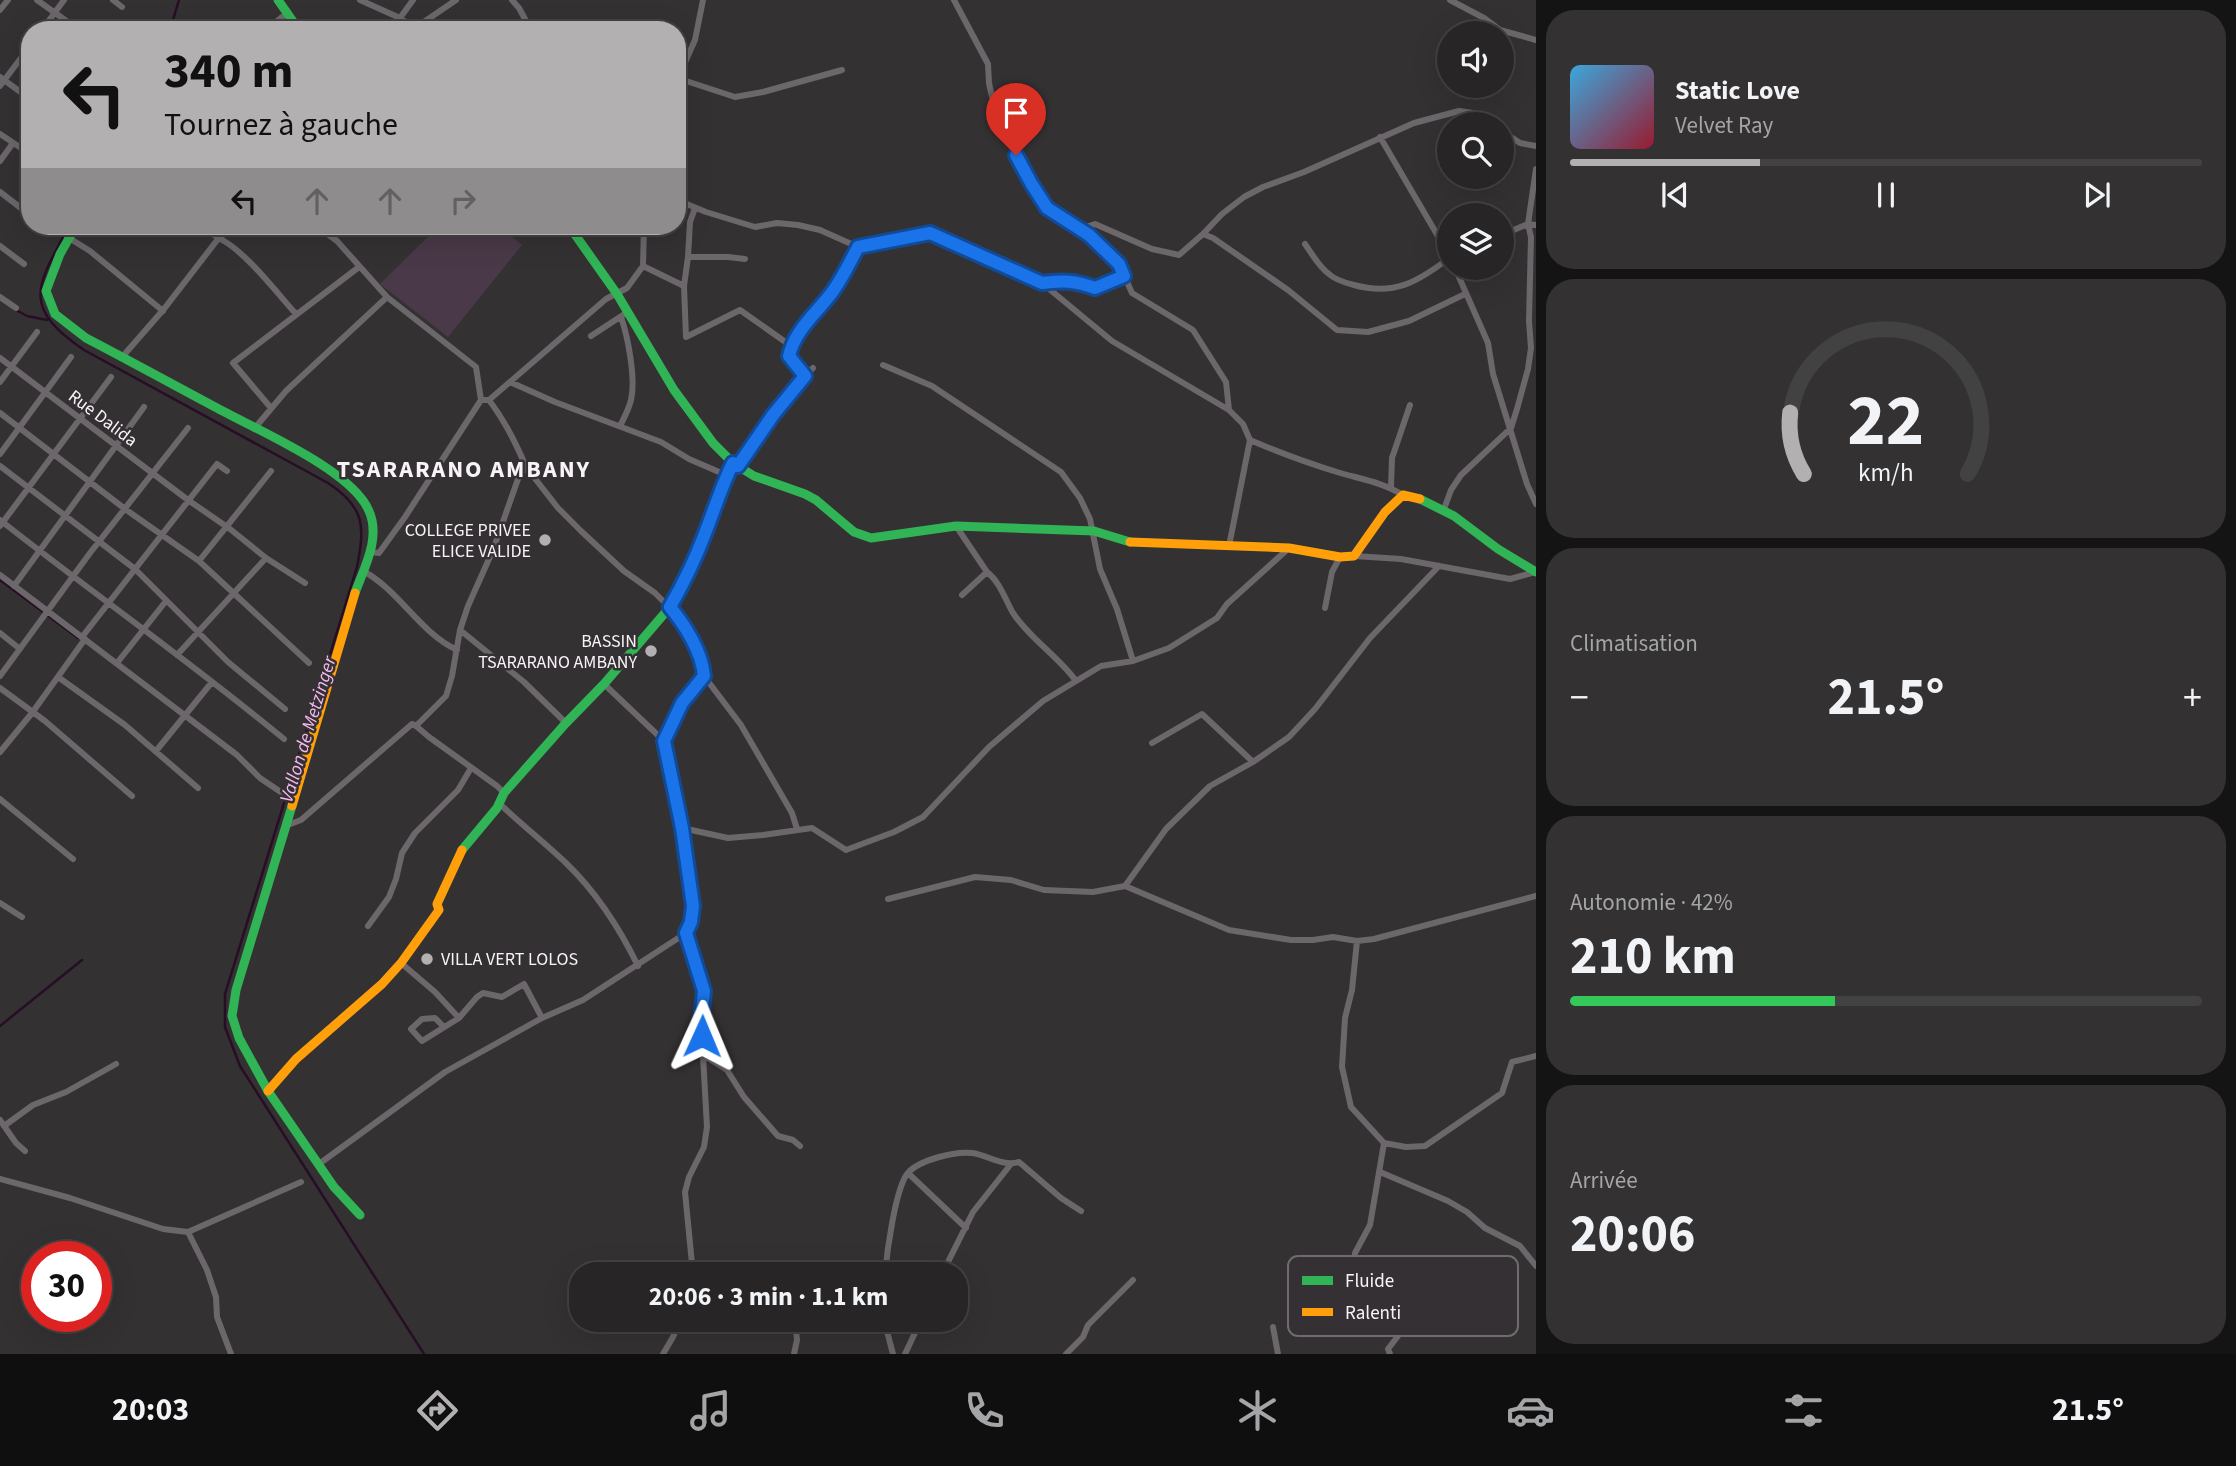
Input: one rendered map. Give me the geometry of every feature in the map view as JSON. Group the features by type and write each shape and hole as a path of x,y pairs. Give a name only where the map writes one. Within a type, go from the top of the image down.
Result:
{"street":[{"path":"0,10 8,0"},
{"path":"37,0 66,21"},
{"path":"49,21 64,0"},
{"path":"113,0 122,7"},
{"path":"360,0 403,21"},
{"path":"400,19 413,0"},
{"path":"425,21 456,0"},
{"path":"512,0 526,21"},
{"path":"686,60 695,40 703,0"},
{"path":"1450,0 1485,18 1500,30 1536,40"},
{"path":"955,1 988,64 996,115 1047,208 1080,229 1119,264 1132,293 1193,330 1226,382 1229,410"},
{"path":"272,21 284,4 294,21"},
{"path":"21,57 1,81 21,93"},
{"path":"686,81 735,97 842,70"},
{"path":"1080,229 1095,224 1152,249 1179,255 1244,197 1380,137 1437,116"},
{"path":"0,134 21,148"},
{"path":"1380,137 1437,235"},
{"path":"1514,139 1536,146"},
{"path":"0,160 13,143"},
{"path":"1444,509 1451,490 1461,475 1511,428 1528,369 1531,348 1531,237 1528,224 1536,169"},
{"path":"0,192 21,208"},
{"path":"686,204 755,227 777,223 820,230 858,247 930,233 1042,283 1112,341 1229,410 1243,424 1250,440 1229,546"},
{"path":"695,208 690,222 684,286 686,337 740,310 791,346"},
{"path":"1514,230 1528,224 1536,225"},
{"path":"1203,234 1213,238 1288,290 1337,330 1368,332 1409,321 1465,294"},
{"path":"71,235 60,254 46,291 55,314 86,338 308,457 340,477 364,502 373,522 370,552 236,990 232,1016 239,1038 268,1091 334,1187 360,1215"},
{"path":"214,235 224,240 253,266 296,314"},
{"path":"123,356 163,311 220,235"},
{"path":"329,235 387,297 476,367 485,400 513,437 526,467 558,508 624,571 677,615 703,664 704,676 741,725 792,813 797,829"},
{"path":"575,235 617,294 624,315 632,399 620,426"},
{"path":"370,552 379,553 485,400 510,382 606,299 627,288 643,265 644,235"},
{"path":"69,238 90,251 163,311"},
{"path":"1305,244 1329,275 1374,290 1405,286 1437,266"},
{"path":"0,246 24,264"},
{"path":"805,376 789,356 791,346 804,325 842,279 858,247"},
{"path":"688,257 745,259"},
{"path":"643,265 684,286"},
{"path":"271,408 233,363 359,267"},
{"path":"1042,283 1078,282 1095,288 1124,276"},
{"path":"1460,280 1488,342 1493,374 1527,484 1536,504"},
{"path":"0,297 16,308"},
{"path":"254,429 286,391 387,297"},
{"path":"591,336 624,315"},
{"path":"624,315 692,416 713,443 735,464 754,475 816,500 854,531 870,538 956,526 1094,531 1135,543 1289,548 1340,557 1401,559 1510,579 1536,572"},
{"path":"0,382 37,332"},
{"path":"0,453 71,356"},
{"name":"Rue Dalida","path":"0,358 266,558 305,583"},
{"path":"883,365 932,386 1061,472 1080,498 1094,531 1094,547 1100,569 1117,609 1133,661"},
{"path":"268,1091 296,1059 382,984 401,963 439,910 439,900 462,848 501,805 504,793 670,607 684,583 704,536 726,475 813,368"},
{"path":"111,377 1,523 109,601 284,739"},
{"path":"510,382 661,442 689,459 726,475"},
{"path":"1391,487 1392,457 1410,405"},
{"path":"14,586 144,407"},
{"path":"0,413 125,509 199,561 309,663"},
{"path":"0,676 99,541 188,428"},
{"path":"1250,440 1285,455 1391,487 1403,495 1419,497 1444,509 1536,572"},
{"path":"0,752 2,743 32,713 109,601 217,464 227,471"},
{"path":"0,466 135,569 228,662 285,709"},
{"path":"416,726 446,696 468,606 493,550 518,479 526,467"},
{"path":"199,561 271,471"},
{"path":"1354,556 1385,512 1403,495"},
{"path":"956,526 987,572 994,577 1016,617 1066,667 1076,681"},
{"path":"682,828 729,838 812,828 846,850 894,832 923,817 989,747 1043,701 1101,666 1133,661 1169,648 1217,618 1227,604 1289,548"},
{"path":"1325,608 1332,572 1340,557"},
{"path":"177,655 266,558"},
{"path":"1125,887 1166,829 1210,786 1253,762 1289,737 1315,709 1370,638 1439,566"},
{"path":"363,571 371,575 446,645 457,650"},
{"path":"962,595 987,572"},
{"path":"0,575 237,755 260,778 295,801"},
{"path":"117,663 166,601"},
{"path":"460,630 524,682 566,723"},
{"path":"0,634 20,649"},
{"path":"664,741 682,703 704,676"},
{"path":"58,677 125,725 198,788"},
{"path":"156,751 212,682"},
{"path":"319,1164 445,1072 542,1018 583,1000 686,933 693,906 682,828 664,741 604,684"},
{"path":"0,688 132,796"},
{"path":"1152,743 1202,714 1253,762"},
{"path":"285,826 300,820 412,724 504,793"},
{"path":"368,926 389,897 402,853 415,833 458,790 471,768"},
{"path":"0,799 73,859"},
{"path":"501,805 584,882 625,940 638,966"},
{"path":"888,899 975,877 1011,880 1045,890 1093,892 1125,887 1229,930 1291,940 1333,937 1357,941 1374,939 1536,896"},
{"path":"0,903 22,917"},
{"path":"686,933 704,991 701,1020 707,1127 704,1147 689,1177 685,1192 691,1262"},
{"path":"1357,941 1352,990 1345,1018 1342,1067 1351,1107 1384,1143 1406,1147 1425,1146 1502,1093 1512,1062 1536,1056"},
{"path":"401,963 435,992 459,1018"},
{"path":"444,1027 435,1018 422,1019 411,1028 422,1041 459,1018 477,997 484,993 502,997 524,984 542,1018"},
{"path":"703,1055 727,1070 744,1097 778,1136 793,1140 800,1146"},
{"path":"25,1151 2,1124 33,1105 58,1096 116,1064"},
{"path":"1355,1256 1370,1225 1384,1143"},
{"path":"887,1262 900,1189 908,1173 941,1156 974,1153 1011,1164 1019,1162 1061,1198 1081,1211"},
{"path":"948,1262 973,1212 1011,1164"},
{"path":"1380,1172 1468,1212 1485,1228 1520,1246 1536,1266"},
{"path":"908,1173 965,1228"},
{"path":"0,1179 70,1198 163,1229 188,1232 301,1182"},
{"path":"188,1232 207,1270 216,1297 217,1317 231,1354"},
{"path":"1066,1354 1083,1337 1088,1325 1133,1279"},
{"path":"1273,1328 1278,1354"},
{"path":"663,1354 675,1332"},
{"path":"794,1354 796,1332"},
{"path":"887,1332 893,1354"},
{"path":"905,1354 915,1332"},
{"path":"1390,1354 1388,1349 1398,1336"}],"shaded area":[{"path":"430,235 509,235 522,245 448,337 380,284"}],"waterway":[{"name":"Vallon de Metzinger","path":"173,21 179,0"},
{"name":"Vallon de Metzinger","path":"64,235 49,264 40,294 50,320 63,334 84,350 328,483 356,509 361,529 357,567 225,994 225,1027 240,1066 424,1354"},
{"path":"14,309 27,316 47,320"},
{"path":"0,580 78,638"},
{"path":"0,1026 82,960"}],"traffic: fast":[{"path":"278,0 293,21"},
{"path":"71,235 60,254 46,291 55,314 86,338 302,452 344,481 359,496 369,511 373,532 370,553 355,593"},
{"path":"575,235 617,294 674,390 713,443 733,463 754,476 816,500 854,532 871,538 956,526 1094,531 1130,542"},
{"path":"462,850 497,808 504,793 670,607 704,536 721,486 733,463"},
{"path":"1420,499 1454,516 1498,549 1536,572"},
{"path":"292,806 236,990 232,1016 239,1038 268,1091 334,1187 360,1215"}],"traffic: slow":[{"path":"1130,542 1289,548 1340,557 1354,556 1385,512 1403,495 1420,499"},
{"path":"292,806 355,593"},
{"path":"268,1091 296,1059 382,984 401,963 439,910 437,904 462,850"}],"place":[{"name":"COLLEGE PRIVEE ELICE VALIDE","path":"545,540"},
{"name":"BASSIN TSARARANO AMBANY","path":"651,651"},
{"name":"VILLA VERT LOLOS","path":"427,959"}],"district":[{"name":"TSARARANO AMBANY","path":"464,469"}],"route":[{"path":"702,1036 704,991 686,933 693,906 682,828 664,741 682,703 704,676 698,653 670,607 684,583 721,486 733,463 738,466 773,415 805,376 789,356 791,346 804,325 842,279 858,247 930,233 1042,283 1078,282 1095,288 1124,276 1119,264 1089,235 1047,208 1016,155"}]}
